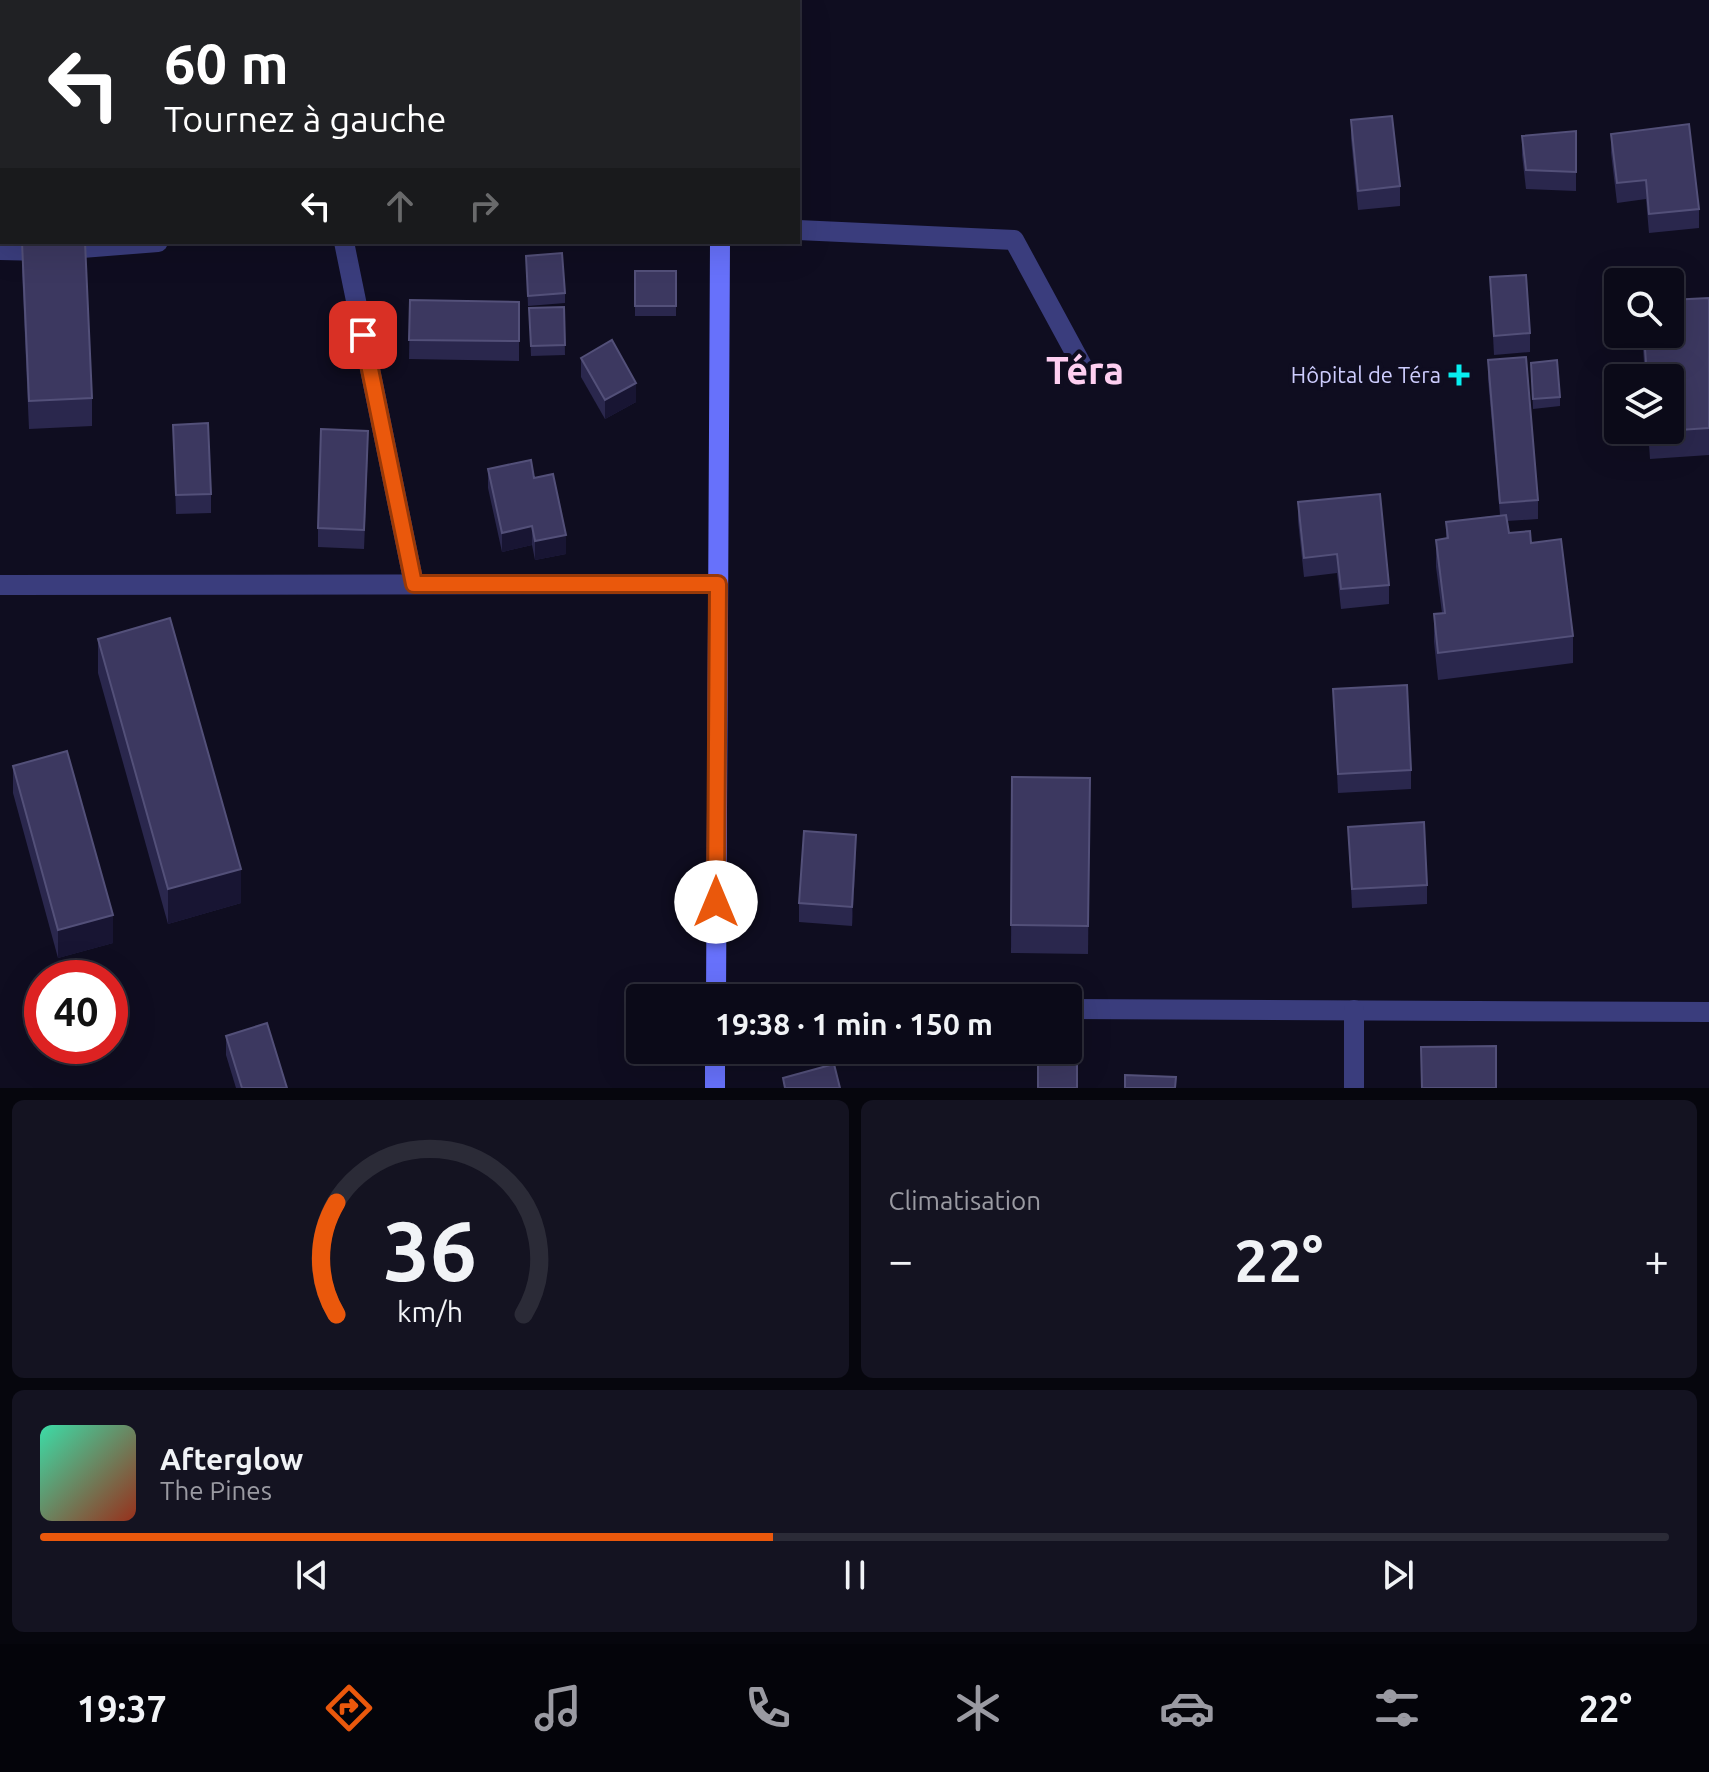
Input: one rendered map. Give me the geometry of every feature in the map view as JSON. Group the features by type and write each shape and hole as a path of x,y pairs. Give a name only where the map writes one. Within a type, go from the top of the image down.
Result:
{"street":[{"path":"800,230 1014,240 1085,371"},
{"path":"0,250 112,244"},
{"path":"344,244 414,584"},
{"path":"716,984 720,244"},
{"path":"0,585 718,584"},
{"path":"1082,1009 1709,1012"},
{"path":"1354,1010 1354,1088"},
{"path":"715,1064 715,1088"}],"building":[{"path":"1392,116 1400,186 1358,191 1351,120"},
{"path":"1689,124 1699,209 1649,214 1646,180 1617,183 1611,134"},
{"path":"1576,131 1576,172 1526,170 1522,136"},
{"path":"22,244 85,244 92,398 29,401"},
{"path":"562,253 565,293 528,296 526,256"},
{"path":"635,271 676,271 676,306 635,306"},
{"path":"1526,275 1530,333 1494,336 1490,277"},
{"path":"1709,298 1709,428 1684,430 1684,364 1646,364 1645,348 1684,348 1684,299"},
{"path":"410,300 519,302 519,341 409,340"},
{"path":"564,307 565,345 531,346 529,308"},
{"path":"612,340 636,383 605,400 581,358"},
{"path":"1526,357 1538,500 1500,503 1488,360"},
{"path":"1557,360 1560,397 1533,399 1531,363"},
{"path":"208,423 211,494 176,495 173,425"},
{"path":"321,429 368,431 364,530 318,528"},
{"path":"531,460 534,478 553,474 566,535 535,541 532,526 502,533 488,469"},
{"path":"1380,494 1389,585 1341,589 1337,554 1304,558 1298,502"},
{"path":"1506,515 1509,533 1530,531 1531,543 1561,539 1573,636 1438,653 1434,614 1445,613 1436,540 1448,538 1446,522"},
{"path":"170,618 241,869 168,889 98,639"},
{"path":"1407,685 1411,770 1338,774 1333,689"},
{"path":"67,751 113,915 58,930 13,766"},
{"path":"1012,777 1090,778 1088,926 1011,925"},
{"path":"1424,822 1427,885 1352,889 1348,827"},
{"path":"804,831 856,835 852,907 799,903"},
{"path":"267,1023 287,1088 242,1088 226,1036"},
{"path":"1496,1046 1496,1088 1422,1088 1421,1047"},
{"path":"834,1064 840,1088 785,1088 783,1078"},
{"path":"1038,1064 1077,1064 1077,1088 1038,1088"},
{"path":"1125,1075 1176,1077 1175,1088 1125,1088"}],"place":[{"name":"Hôpital de Téra","path":"1459,375"}],"district":[{"name":"Téra","path":"1085,371"}],"route":[{"path":"363,335 414,584 718,584 716,902"}]}
